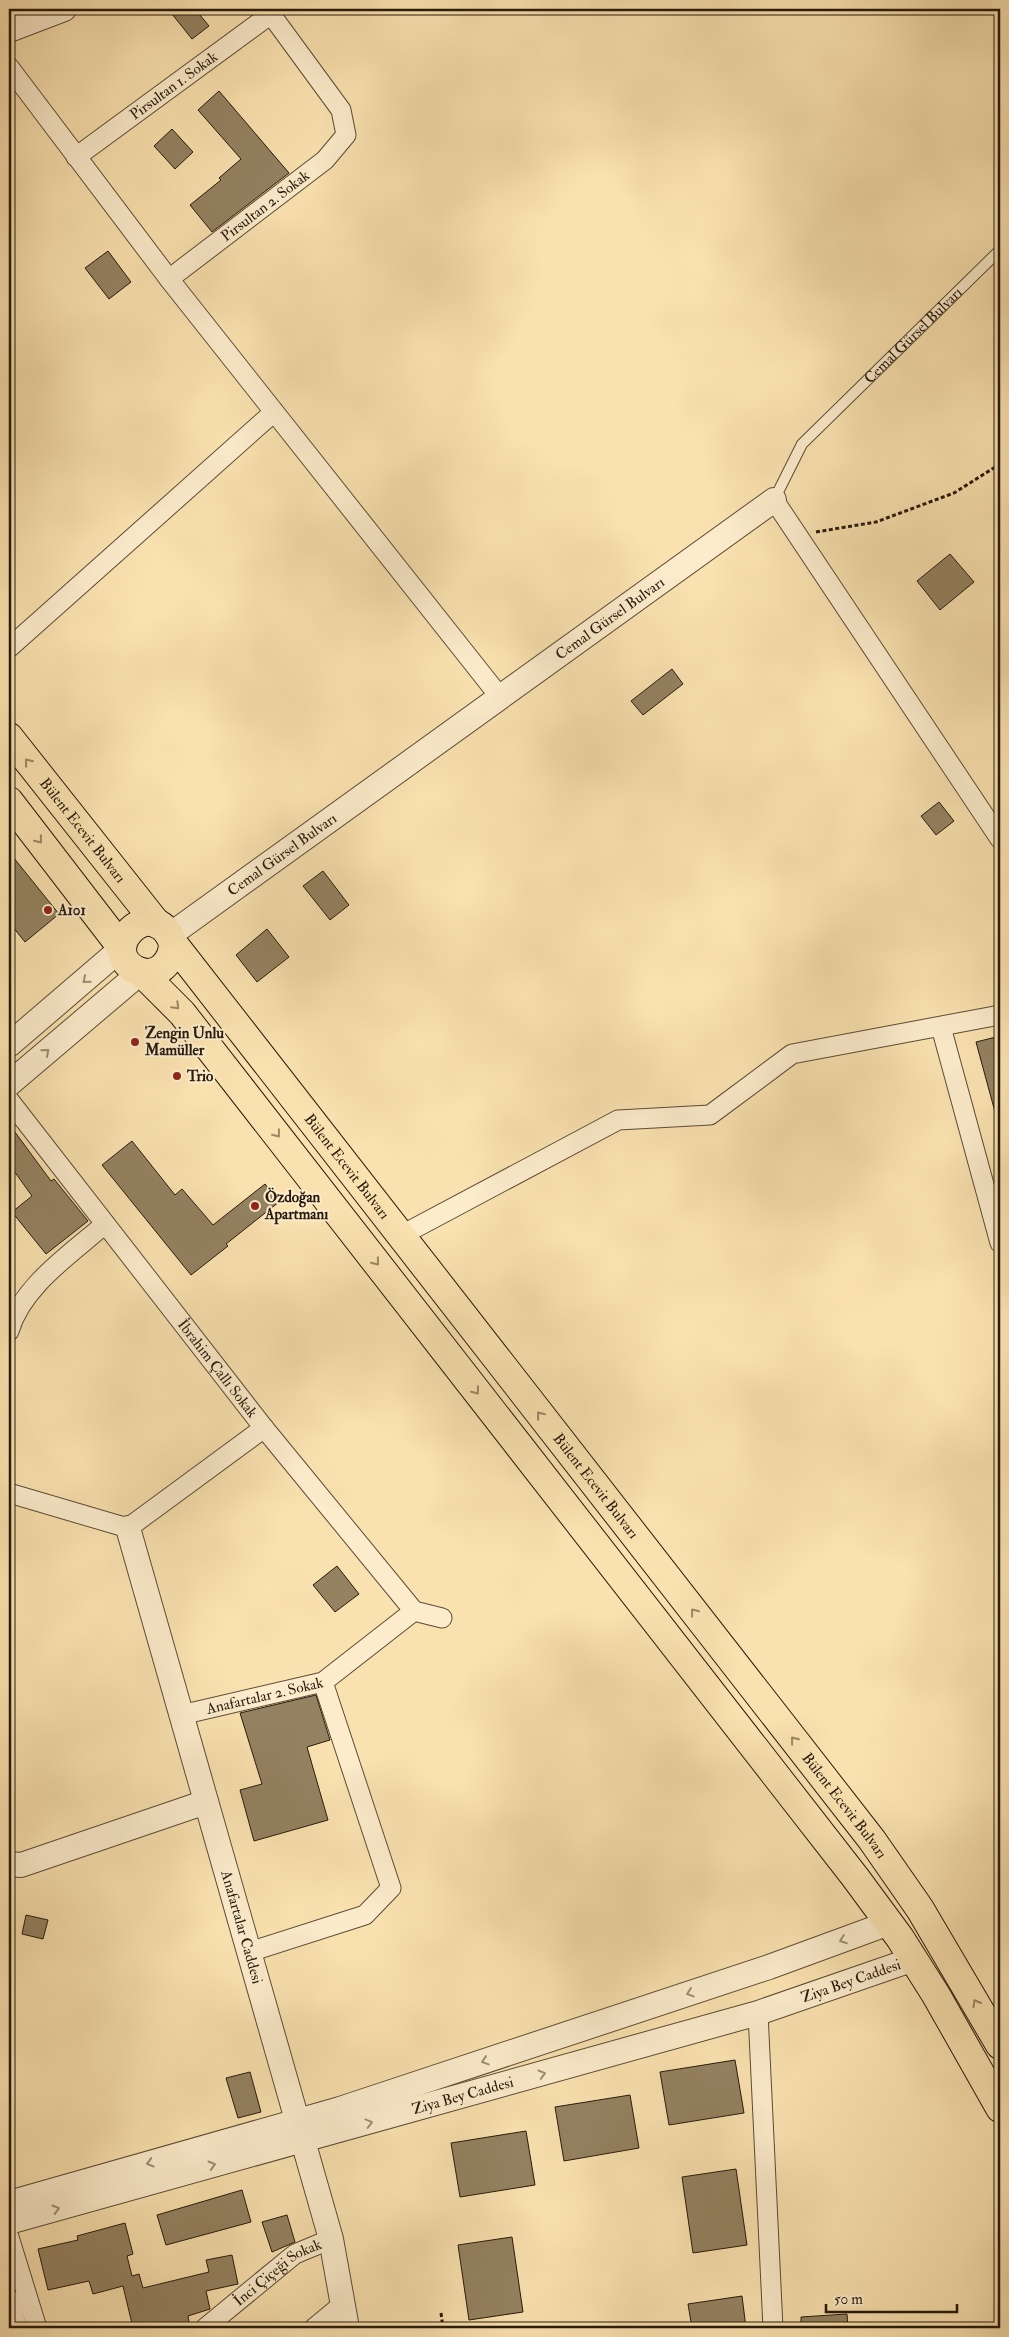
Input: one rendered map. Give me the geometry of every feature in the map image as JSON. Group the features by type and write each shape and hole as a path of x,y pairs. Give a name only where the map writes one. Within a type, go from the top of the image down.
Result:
{"main road":[{"name":"Bülent Ecevit Bulvarı","path":"9,738 167,934 400,1236 872,1840 920,1909 1000,2045"},
{"path":"9,801 122,948 128,963 142,972 188,1020 889,1923 914,1960 1000,2108"},
{"path":"122,948 124,940 133,926 149,922 167,934 170,959 165,966 150,973 142,972"}],"street":[{"path":"9,30 64,9"},
{"name":"Pirsultan 2. Sokak","path":"169,279 325,160 346,135 345,122 341,110 269,11"},
{"name":"Pirsultan 1. Sokak","path":"76,157 269,11"},
{"path":"9,67 169,279 500,697"},
{"path":"9,648 274,412"},
{"path":"774,500 1000,839"},
{"name":"Cemal Gürsel Bulvarı","path":"167,934 774,500"},
{"path":"9,1045 122,948"},
{"path":"9,1084 142,972"},
{"path":"400,1236 618,1120 710,1115 792,1054 1000,1015"},
{"path":"942,1027 1000,1243"},
{"name":"İbrahim Çallı Sokak","path":"9,1100 264,1428 414,1611"},
{"path":"9,1332 11,1323 34,1288 105,1224"},
{"path":"9,1493 128,1528 264,1428"},
{"name":"Anafartalar Caddesi","path":"128,1528 331,2239 347,2328"},
{"path":"414,1611 442,1618"},
{"name":"Anafartalar 2. Sokak","path":"181,1715 323,1682 414,1611"},
{"path":"249,1952 365,1915 391,1888 323,1682"},
{"path":"9,1864 21,1865 206,1802"},
{"name":"Ziya Bey Caddesi","path":"9,2222 300,2130 340,2109 760,1970 889,1923"},
{"name":"Ziya Bey Caddesi","path":"9,2202 300,2130 470,2095 758,2013 914,1960"},
{"path":"758,2013 772,2328"},
{"path":"9,2237 37,2328"},
{"name":"İnci Çiçeği Sokak","path":"205,2328 294,2254 331,2239"},
{"path":"9,2299 17,2328"},
{"path":"314,2328 343,2304"}],"lane":[{"name":"Cemal Gürsel Bulvarı","path":"774,500 802,444 1000,250"}],"path":[{"path":"798,536 876,522 954,493 1000,464"},
{"path":"441,2313 443,2328"}],"building":[{"path":"168,9 195,9 209,26 192,39"},
{"path":"219,91 289,173 212,232 190,205 221,180 219,178 241,159 198,110"},
{"path":"172,129 193,152 175,169 154,146"},
{"path":"108,251 131,282 109,299 85,268"},
{"path":"950,554 974,582 940,610 917,581"},
{"path":"672,669 683,684 643,715 631,701"},
{"path":"939,802 954,821 936,835 921,816"},
{"path":"9,852 59,914 25,942 9,922"},
{"path":"323,871 349,905 330,920 303,886"},
{"path":"267,929 289,957 257,982 236,955"},
{"path":"1000,1036 1000,1111 995,1112 976,1042"},
{"path":"9,1124 51,1181 54,1179 88,1221 46,1254 12,1212 32,1196 9,1164"},
{"path":"132,1141 175,1195 182,1189 213,1225 265,1184 279,1202 226,1244 228,1246 191,1275 102,1165"},
{"path":"337,1566 359,1594 335,1612 313,1585"},
{"path":"316,1695 330,1740 307,1747 328,1820 254,1841 240,1790 262,1784 240,1713"},
{"path":"26,1915 48,1920 43,1939 22,1934"},
{"path":"735,2060 744,2113 669,2125 660,2072"},
{"path":"250,2072 261,2112 238,2118 226,2078"},
{"path":"630,2095 639,2148 564,2161 555,2107"},
{"path":"526,2131 535,2185 460,2197 451,2143"},
{"path":"736,2169 747,2245 693,2253 682,2177"},
{"path":"242,2190 251,2222 166,2245 157,2215"},
{"path":"287,2215 295,2242 272,2252 262,2222"},
{"path":"125,2223 133,2254 127,2256 132,2276 139,2274 143,2288 209,2272 206,2260 232,2255 238,2284 206,2291 210,2309 188,2316 190,2328 133,2328 123,2286 93,2294 89,2281 48,2290 38,2249 78,2240 77,2236"},
{"path":"512,2237 523,2312 469,2320 458,2245"},
{"path":"742,2296 746,2328 692,2328 688,2304"},
{"path":"847,2314 848,2328 801,2328 801,2317"}],"place":[{"name":"A101","path":"48,910"},
{"name":"Zengin Unlu Mamüller","path":"135,1042"},
{"name":"Trio","path":"177,1076"},
{"name":"Özdoğan Apartmanı","path":"255,1206"}]}
